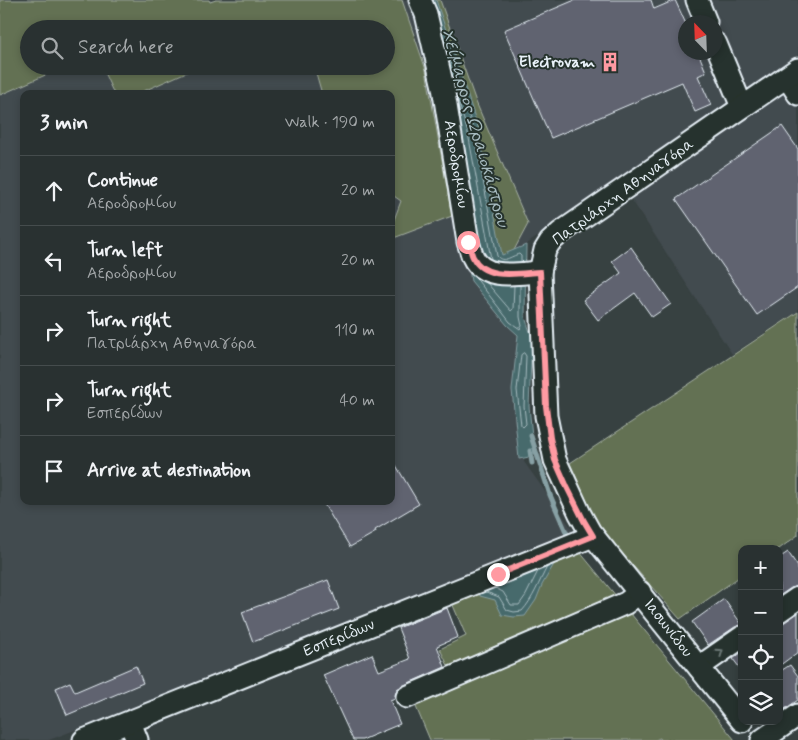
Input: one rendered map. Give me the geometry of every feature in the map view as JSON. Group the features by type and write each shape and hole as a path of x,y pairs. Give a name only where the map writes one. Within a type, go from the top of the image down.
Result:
{"street":[{"name":"Αεροδρομίου","path":"420,0 426,14 443,86 468,242 473,259 481,267 491,272 503,274 540,272"},
{"path":"697,0 703,15"},
{"path":"722,60 742,108"},
{"name":"Πατριάρχη Αθηναγόρα","path":"593,536 555,460 550,438 545,399 540,272 542,254 554,238 742,108 794,80"},
{"name":"Ιασωνίδου","path":"593,536 738,716"},
{"name":"Εσπερίδων","path":"84,740 135,730 593,536"},
{"path":"407,697 626,602 640,592"},
{"path":"783,608 798,598"},
{"path":"699,667 738,640"},
{"path":"762,740 798,715"},
{"name":"Ιασωνίδου","path":"745,725 757,740"}],"shaded area":[{"path":"0,0 798,0 798,55 521,248 524,462 577,536 49,740 0,740"},
{"path":"798,61 798,311 732,354 630,197 652,183 643,168"}],"green space":[{"path":"0,0 209,0 210,2 216,0 402,0 426,70 452,216 395,237 395,217 401,201 395,197 395,90 321,90 317,75 395,75 395,20 20,20 20,75 46,75 0,95"},
{"path":"411,0 440,0 476,102 528,224 512,254 499,258"},
{"path":"105,75 180,75 146,90 112,90"},
{"path":"798,312 798,535 783,546 738,545 738,578 680,619 597,525 570,463"},
{"path":"579,551 735,740 661,740 660,738 655,740 430,740 411,695 454,678 440,649 466,636 452,603"}],"water":[{"path":"414,0 436,0 479,130 502,255 526,245 525,317 532,338 529,406 534,456 519,459 512,390 518,335 507,325 471,281 428,38"},
{"path":"561,552 542,585 536,600 525,616 502,615 495,600 480,596 476,576"}],"building":[{"name":"Electrovam","path":"575,0 651,0 654,9 675,0 682,15 678,15 678,60 701,60 706,72 698,76 711,105 695,112 682,82 551,138 504,30"},
{"path":"782,126 798,149 798,287 757,315 676,199"},
{"path":"631,247 671,304 652,317 635,293 598,320 583,300 621,273 612,261"},
{"path":"395,464 419,504 350,547 324,505 395,505"},
{"path":"788,552 798,567 798,586 783,593 783,590 783,555"},
{"path":"328,580 339,609 253,642 242,612"},
{"path":"724,599 738,619 738,626 708,645 692,622"},
{"path":"447,608 458,637 437,646 445,667 397,689 395,698 390,700 400,724 362,740 353,740 323,675 372,654 379,671 410,659 398,628"},
{"path":"798,613 798,652 783,663 783,635 783,623"},
{"path":"738,655 738,666 733,659"},
{"path":"790,665 798,676 798,700 783,710 783,680 783,669"},
{"path":"136,666 143,683 67,715 56,688 70,682 75,692"}],"waterway":[{"name":"Χείμαρρος Ωραιοκάστρου","path":"531,436 550,495 570,541"},
{"name":"Χείμαρρος Ωραιοκάστρου","path":"530,451 532,463"}],"place":[{"name":"Electrovam","path":"610,62"}],"route":[{"path":"468,242 473,259 481,267 491,272 503,274 540,272 546,416 552,448 555,460 567,487 593,536 498,574"}]}
